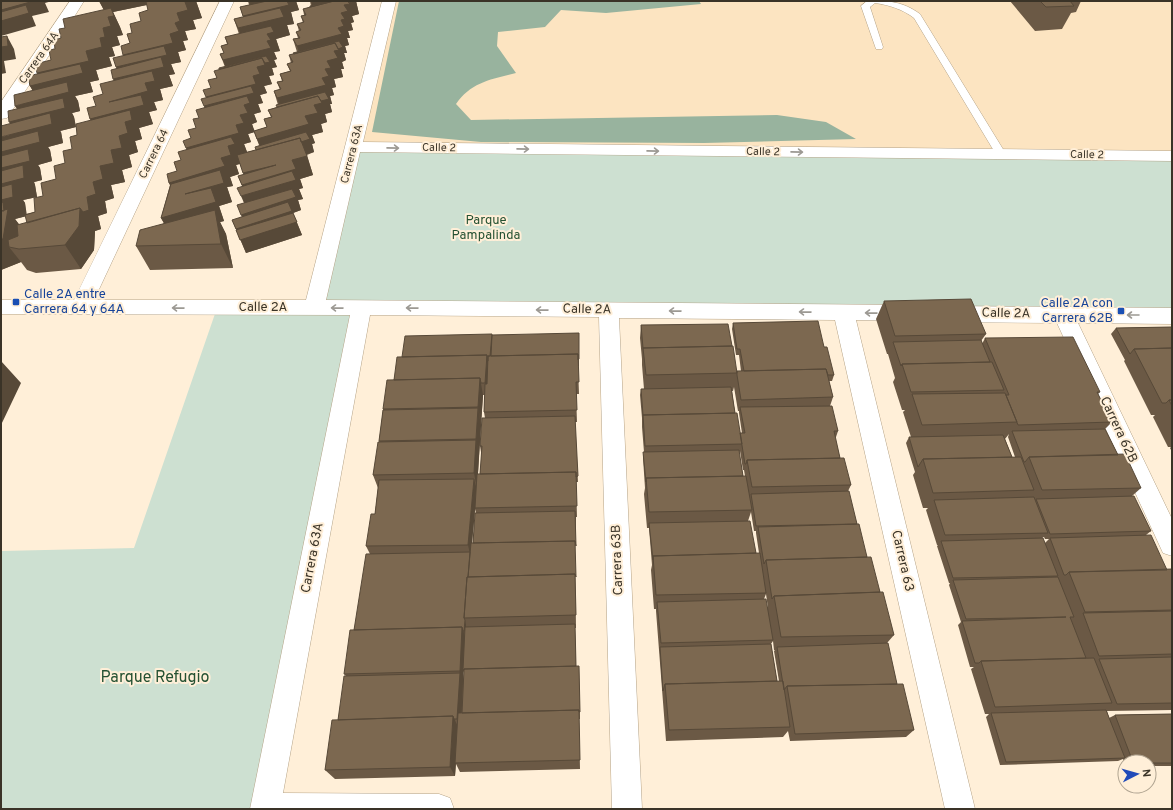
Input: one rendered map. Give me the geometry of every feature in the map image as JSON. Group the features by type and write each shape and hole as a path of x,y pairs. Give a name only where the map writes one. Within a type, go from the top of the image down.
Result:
{"street":[{"name":"Carrera 64A","path":"1,114 59,30 77,1"},
{"name":"Carrera 64","path":"80,307 227,1"},
{"name":"Carrera 63A","path":"314,307 389,1"},
{"name":"Calle 2","path":"354,147 1172,156"},
{"name":"Calle 2A","path":"1,307 314,307 1172,316"},
{"name":"Carrera 63A","path":"266,808 361,308"},
{"name":"Carrera 63B","path":"609,310 627,809"},
{"name":"Carrera 63","path":"844,313 960,809"},
{"name":"Carrera 62B","path":"1064,315 1172,545"},
{"path":"266,808 439,809"}],"lane":[{"path":"879,47 865,6 874,1 893,3 906,8 917,16 1001,154"}],"shaded area":[{"path":"389,1 1172,1 1172,156 354,147"}],"green space":[{"path":"399,1 699,1 701,4 606,13 561,10 545,27 498,32 497,46 516,73 483,82 468,91 462,97 456,104 471,120 777,115 826,122 856,139 704,143 481,142 372,132"},
{"path":"354,147 1172,156 1172,316 361,308 265,809 1,809 1,551 134,548 217,308 314,307"}],"building":[{"path":"1,1 34,1 1,10"},
{"path":"188,1 185,2 188,10 177,13 180,21 175,23 179,31 170,34 173,43 123,55 121,46 130,43 127,34 132,33 130,24 141,21 139,13 148,10 146,2"},
{"path":"267,1 287,1 289,5 243,16 240,7"},
{"path":"334,1 310,7 310,6"},
{"path":"334,1 348,1 350,4 344,5 348,11 341,13 345,19 341,20 344,26 338,28 342,34 297,46 293,39 300,38 296,32 301,30 297,24 304,22 301,16 306,15 303,9"},
{"path":"1040,1 1070,1 1074,6 1046,7"},
{"path":"26,5 29,13 1,21 1,12"},
{"path":"111,8 114,16 108,17 111,26 103,28 105,37 100,38 102,47 86,51 89,61 37,73 35,64 51,60 49,50 55,49 54,40 61,38 59,29 65,28 63,19"},
{"path":"280,8 284,17 238,28 234,19"},
{"path":"271,26 274,32 267,34 271,40 267,41 271,48 223,60 220,54 224,53 221,46 228,44 225,37"},
{"path":"7,36 8,46 1,47 1,37"},
{"path":"339,41 343,47 338,49 335,43 294,54 293,53"},
{"path":"335,43 339,50 334,51 338,58 327,61 331,68 325,69 329,76 322,78 326,85 277,98 274,91 281,89 277,82 283,81 280,74 291,71 287,64 293,62 289,55"},
{"path":"164,46 167,55 116,67 113,58"},
{"path":"266,56 270,62 265,63 262,58 219,69 219,68"},
{"path":"161,57 164,67 113,79 111,70"},
{"path":"262,58 265,65 257,67 260,74 253,76 256,84 206,97 203,90 211,88 208,80 217,78 214,71"},
{"path":"80,64 83,73 30,86 28,76"},
{"path":"152,71 155,81 145,83 148,91 109,102 141,95 144,105 90,119 87,108 96,106 93,97 103,94 100,84"},
{"path":"67,82 69,92 15,106 14,95"},
{"path":"251,86 254,93 204,106 201,99"},
{"path":"325,92 329,99 321,101 318,96 277,107 276,105"},
{"path":"247,96 250,103 244,105 248,113 240,115 244,123 236,125 239,133 186,148 183,141 191,138 188,130 196,128 193,119 199,118 196,110"},
{"path":"318,96 322,103 314,105 318,113 305,116 309,124 257,139 254,131 267,127 264,119 272,117 268,110"},
{"path":"63,98 65,108 9,122 8,111"},
{"path":"130,110 132,120 125,122 128,133 119,136 122,148 111,150 114,163 100,166 103,179 93,182 96,194 87,197 89,210 83,212 80,208 27,223 25,215 35,212 34,198 43,196 41,183 56,179 54,166 65,163 63,151 72,149 70,137 77,135 76,124"},
{"path":"50,113 52,124 1,137 1,126"},
{"path":"38,131 40,142 1,152 1,141"},
{"path":"306,132 310,139 301,142 300,138 256,150 255,147"},
{"path":"231,137 235,144 228,146 231,155 221,158 225,166 169,183 167,174 177,171 174,162 181,160 178,152"},
{"path":"300,138 307,156 292,160 296,169 242,185 238,176 276,165 243,173 237,155"},
{"path":"28,149 30,161 1,168 1,156"},
{"path":"23,165 24,178 1,184 1,171"},
{"path":"220,170 224,183 185,194 211,188 216,202 161,218 171,184"},
{"path":"292,171 296,180 241,196 237,188"},
{"path":"12,184 13,197 1,200 1,187"},
{"path":"292,189 296,197 241,215 237,205"},
{"path":"3,202 4,211 1,211 1,203"},
{"path":"288,202 292,211 236,229 232,220"},
{"path":"80,208 79,226 65,245 19,249 9,247 8,240 18,236 17,225"},
{"path":"8,209 3,239 1,239 1,211"},
{"path":"215,210 221,244 136,246 140,230"},
{"path":"293,213 297,222 240,240 236,230"},
{"path":"971,299 986,334 895,336 884,301"},
{"path":"818,321 824,347 827,347 834,375 828,375 826,369 744,371 740,349 737,349 733,323"},
{"path":"728,324 732,346 643,348 641,325"},
{"path":"1172,327 1172,348 1134,349 1130,354 1116,328"},
{"path":"579,333 578,360 578,354 491,356 492,335"},
{"path":"492,334 490,356 488,356 488,361 487,355 402,357 405,336"},
{"path":"1073,337 1100,392 1097,392 1112,422 1018,425 1006,395 1009,395 985,338"},
{"path":"981,340 990,362 902,364 901,366 893,342"},
{"path":"733,346 737,373 646,375 643,348"},
{"path":"1172,348 1172,400 1162,403 1134,349"},
{"path":"578,354 579,382 576,382 577,410 484,412 488,356"},
{"path":"487,355 485,383 481,383 480,378 394,380 397,357"},
{"path":"992,362 1004,390 911,392 902,364"},
{"path":"826,369 833,397 741,400 737,371"},
{"path":"480,378 478,407 383,409 387,380"},
{"path":"731,387 735,413 643,415 641,389"},
{"path":"1005,393 1017,422 922,425 912,394"},
{"path":"832,406 838,431 834,431 840,458 747,460 745,464 740,433 745,433 740,407"},
{"path":"478,408 476,439 379,441 383,410"},
{"path":"737,413 742,444 645,446 643,415"},
{"path":"575,416 578,476 576,477 576,472 480,474 482,418"},
{"path":"1105,429 1118,455 1029,457 1025,462 1012,431"},
{"path":"1003,435 1012,457 923,459 918,467 909,437"},
{"path":"476,440 474,473 373,475 378,442"},
{"path":"739,450 743,476 646,478 646,482 643,452"},
{"path":"1125,454 1141,488 1042,490 1029,457"},
{"path":"1021,457 1034,490 933,493 923,459"},
{"path":"844,458 851,485 752,487 747,460"},
{"path":"576,472 577,506 475,508 477,474"},
{"path":"746,476 752,510 649,512 646,478"},
{"path":"474,479 468,545 366,546 371,514 375,514 379,480"},
{"path":"849,491 857,524 756,526 751,494"},
{"path":"1134,496 1151,531 1050,534 1036,499"},
{"path":"1034,497 1048,533 945,535 934,500"},
{"path":"575,511 576,546 575,541 473,543 475,513"},
{"path":"750,521 756,553 653,556 653,560 649,523"},
{"path":"859,524 867,557 766,560 764,564 758,527"},
{"path":"1151,535 1167,570 1069,572 1064,575 1050,538"},
{"path":"1043,538 1058,576 953,578 941,541"},
{"path":"575,541 576,577 575,574 468,577 471,543"},
{"path":"470,552 464,631 462,627 354,630 366,554"},
{"path":"760,553 766,593 656,595 653,556"},
{"path":"871,557 880,592 774,596 772,599 766,560"},
{"path":"1172,569 1172,610 1085,612 1069,572"},
{"path":"575,574 576,615 464,618 467,577"},
{"path":"1058,577 1074,617 1070,617 1086,658 981,661 979,663 975,663 962,621 1066,617 966,619 953,580"},
{"path":"883,592 894,635 781,637 774,596"},
{"path":"766,599 773,640 661,643 657,602"},
{"path":"1172,611 1172,654 1099,656 1083,613"},
{"path":"575,624 576,666 463,670 465,627"},
{"path":"462,627 460,671 344,674 350,630"},
{"path":"888,643 897,684 787,686 784,690 777,647"},
{"path":"771,644 777,681 665,684 663,691 660,647"},
{"path":"1172,657 1172,703 1117,704 1099,659"},
{"path":"1094,658 1112,703 995,707 981,661"},
{"path":"579,666 580,712 579,710 462,713 464,669"},
{"path":"460,673 457,719 454,719 453,716 338,720 344,676"},
{"path":"783,681 790,727 669,730 665,684"},
{"path":"903,684 914,730 795,734 787,686"},
{"path":"579,710 580,760 455,763 458,713"},
{"path":"1106,710 1123,754 1117,754 1117,758 1006,762 991,713"},
{"path":"1172,714 1172,763 1157,763 1157,754 1130,754 1115,715"},
{"path":"453,716 450,767 325,770 332,720"}],"place":[{"name":"Calle 2A entre Carrera 64 y 64A","path":"16,302"},
{"name":"Calle 2A con Carrera 62B","path":"1121,311"}],"park label":[{"name":"Parque Pampalinda","path":"486,228"},
{"name":"Parque Refugio","path":"155,678"}]}
